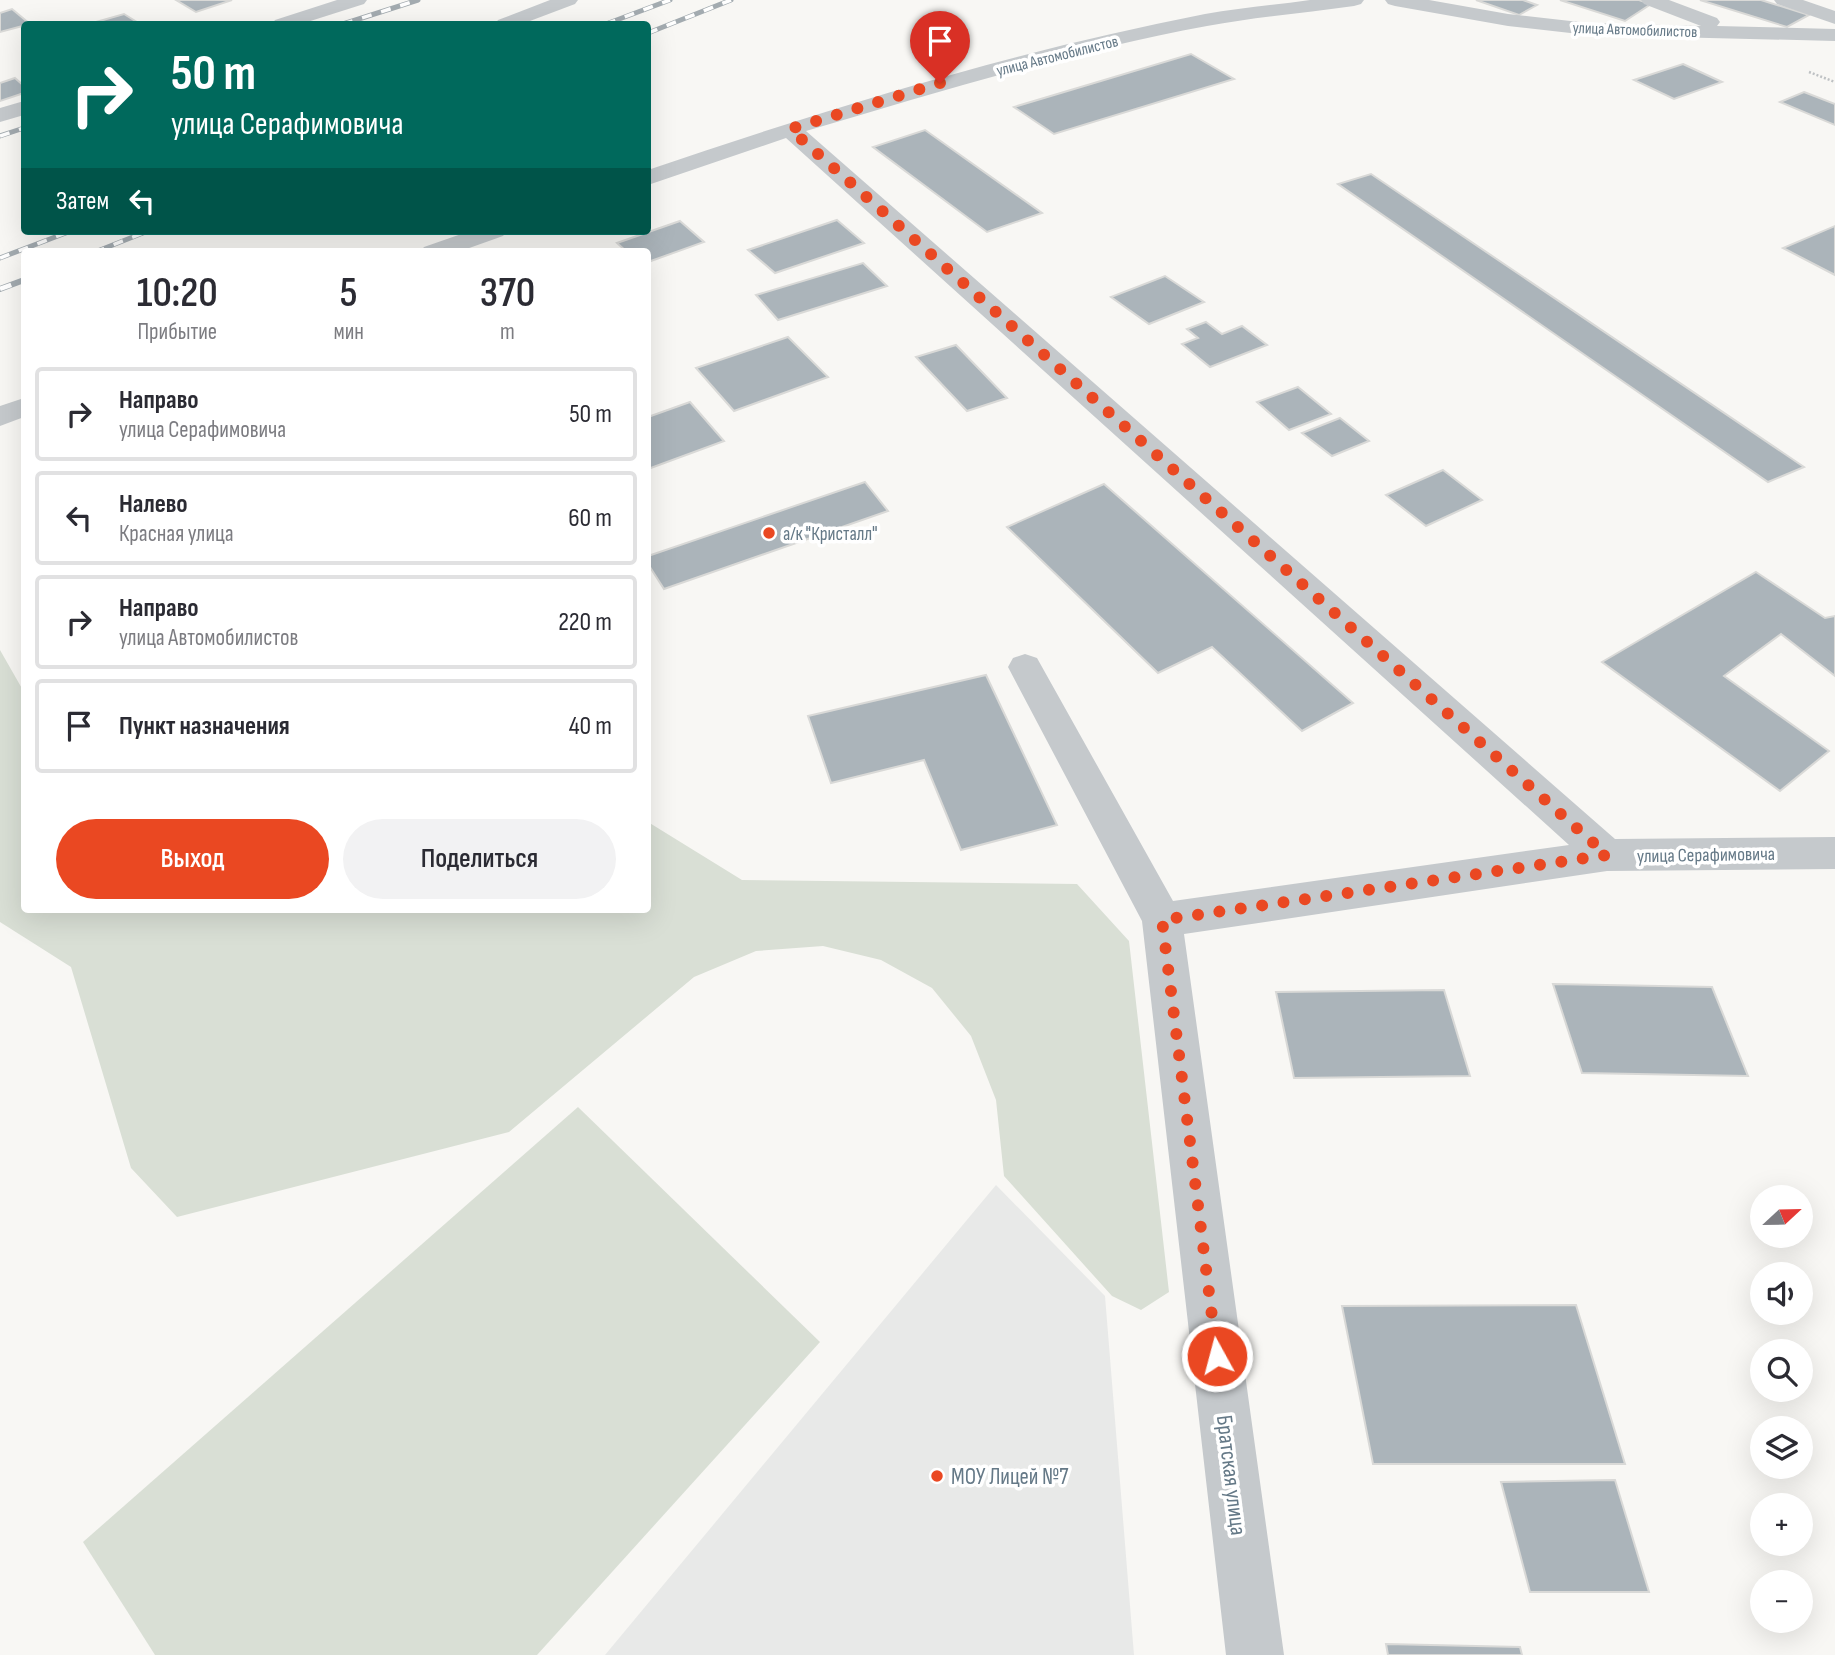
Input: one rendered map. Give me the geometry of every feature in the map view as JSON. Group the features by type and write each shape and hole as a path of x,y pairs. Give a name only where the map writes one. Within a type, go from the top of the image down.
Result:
{"street":[{"path":"291,21 357,0"},
{"path":"513,21 568,0"},
{"path":"1207,20 1234,0"},
{"name":"улица Автомобилистов","path":"651,177 790,129 940,83 1207,20 1354,0"},
{"name":"улица Автомобилистов","path":"1395,0 1508,20 1588,29 1835,36"},
{"path":"1651,0 1738,33"},
{"path":"1784,0 1835,18"},
{"path":"0,116 21,109"},
{"path":"790,129 1607,855"},
{"path":"445,248 482,235"},
{"path":"0,417 21,408"},
{"path":"1026,667 1162,920"},
{"name":"улица Серафимовича","path":"1162,920 1607,855 1835,853"},
{"name":"Братская улица","path":"1162,920 1255,1655"}],"shaded area":[{"path":"0,650 21,687 21,913 651,913 651,824 742,880 1077,884 1129,941 1169,1292 1141,1310 1112,1296 1004,1176 996,1100 971,1036 932,988 881,960 823,946 756,951 694,977 509,1132 177,1217 131,1168 71,967 0,922"},
{"path":"578,1107 820,1342 537,1655 155,1655 83,1542"},
{"name":"МОУ Лицей №7","path":"996,1185 1105,1296 1134,1655 605,1655"}],"building":[{"path":"176,0 232,0 196,12"},
{"path":"1476,0 1523,0 1537,5 1519,15"},
{"path":"1560,0 1639,0 1651,4 1625,21"},
{"path":"1700,0 1761,0 1809,15 1787,27"},
{"path":"12,9 26,21 21,21 21,26 0,32 0,13"},
{"path":"124,14 135,21 100,21"},
{"path":"1191,54 1234,79 1054,134 1014,107"},
{"path":"1683,64 1722,82 1674,99 1634,80"},
{"path":"15,78 21,83 21,94 0,101 0,83"},
{"path":"1804,92 1835,104 1835,125 1780,102"},
{"path":"925,130 1042,213 987,232 873,147"},
{"path":"1371,174 1804,467 1768,482 1338,184"},
{"path":"837,220 864,243 775,273 748,250"},
{"path":"680,221 704,242 651,261 651,248 623,248 617,243 640,235 651,235 651,231"},
{"path":"1835,226 1835,275 1783,248"},
{"path":"863,263 887,286 778,320 756,295"},
{"path":"1165,276 1204,302 1149,324 1111,297"},
{"path":"1206,322 1222,334 1242,326 1267,345 1210,367 1182,344 1198,338 1187,329"},
{"path":"788,337 828,377 734,411 696,368"},
{"path":"956,345 1007,398 967,411 916,357"},
{"path":"1298,387 1331,414 1289,430 1257,402"},
{"path":"690,402 724,441 651,468 651,416"},
{"path":"1340,418 1369,441 1332,456 1302,433"},
{"path":"1443,470 1482,500 1426,526 1386,495"},
{"name":"а/к \"Кристалл\"","path":"865,482 888,511 664,589 651,569 651,555"},
{"path":"1104,484 1353,703 1302,731 1212,647 1158,673 1007,527"},
{"path":"1756,572 1825,618 1835,616 1835,676 1781,634 1724,676 1829,751 1780,791 1602,662"},
{"path":"986,675 1057,825 961,850 924,760 831,783 808,716"},
{"path":"1553,984 1712,987 1748,1076 1582,1073"},
{"path":"1444,990 1470,1076 1294,1078 1276,992"},
{"path":"1576,1305 1625,1464 1373,1464 1342,1306"},
{"path":"1615,1480 1649,1592 1530,1592 1501,1482"},
{"path":"1386,1644 1520,1647 1522,1655 1388,1655"}],"railway":[{"path":"352,21 418,0"},
{"path":"614,21 670,0"},
{"path":"651,32 731,0"},
{"path":"0,136 21,129"},
{"path":"26,248 60,235"},
{"path":"105,248 138,235"},
{"path":"0,258 21,250"},
{"path":"0,289 21,281"}],"place":[{"name":"а/к \"Кристалл\"","path":"769,533"},
{"name":"МОУ Лицей №7","path":"937,1476"}],"route":[{"path":"940,83 790,129 1607,855 1162,920 1217,1356"}]}
